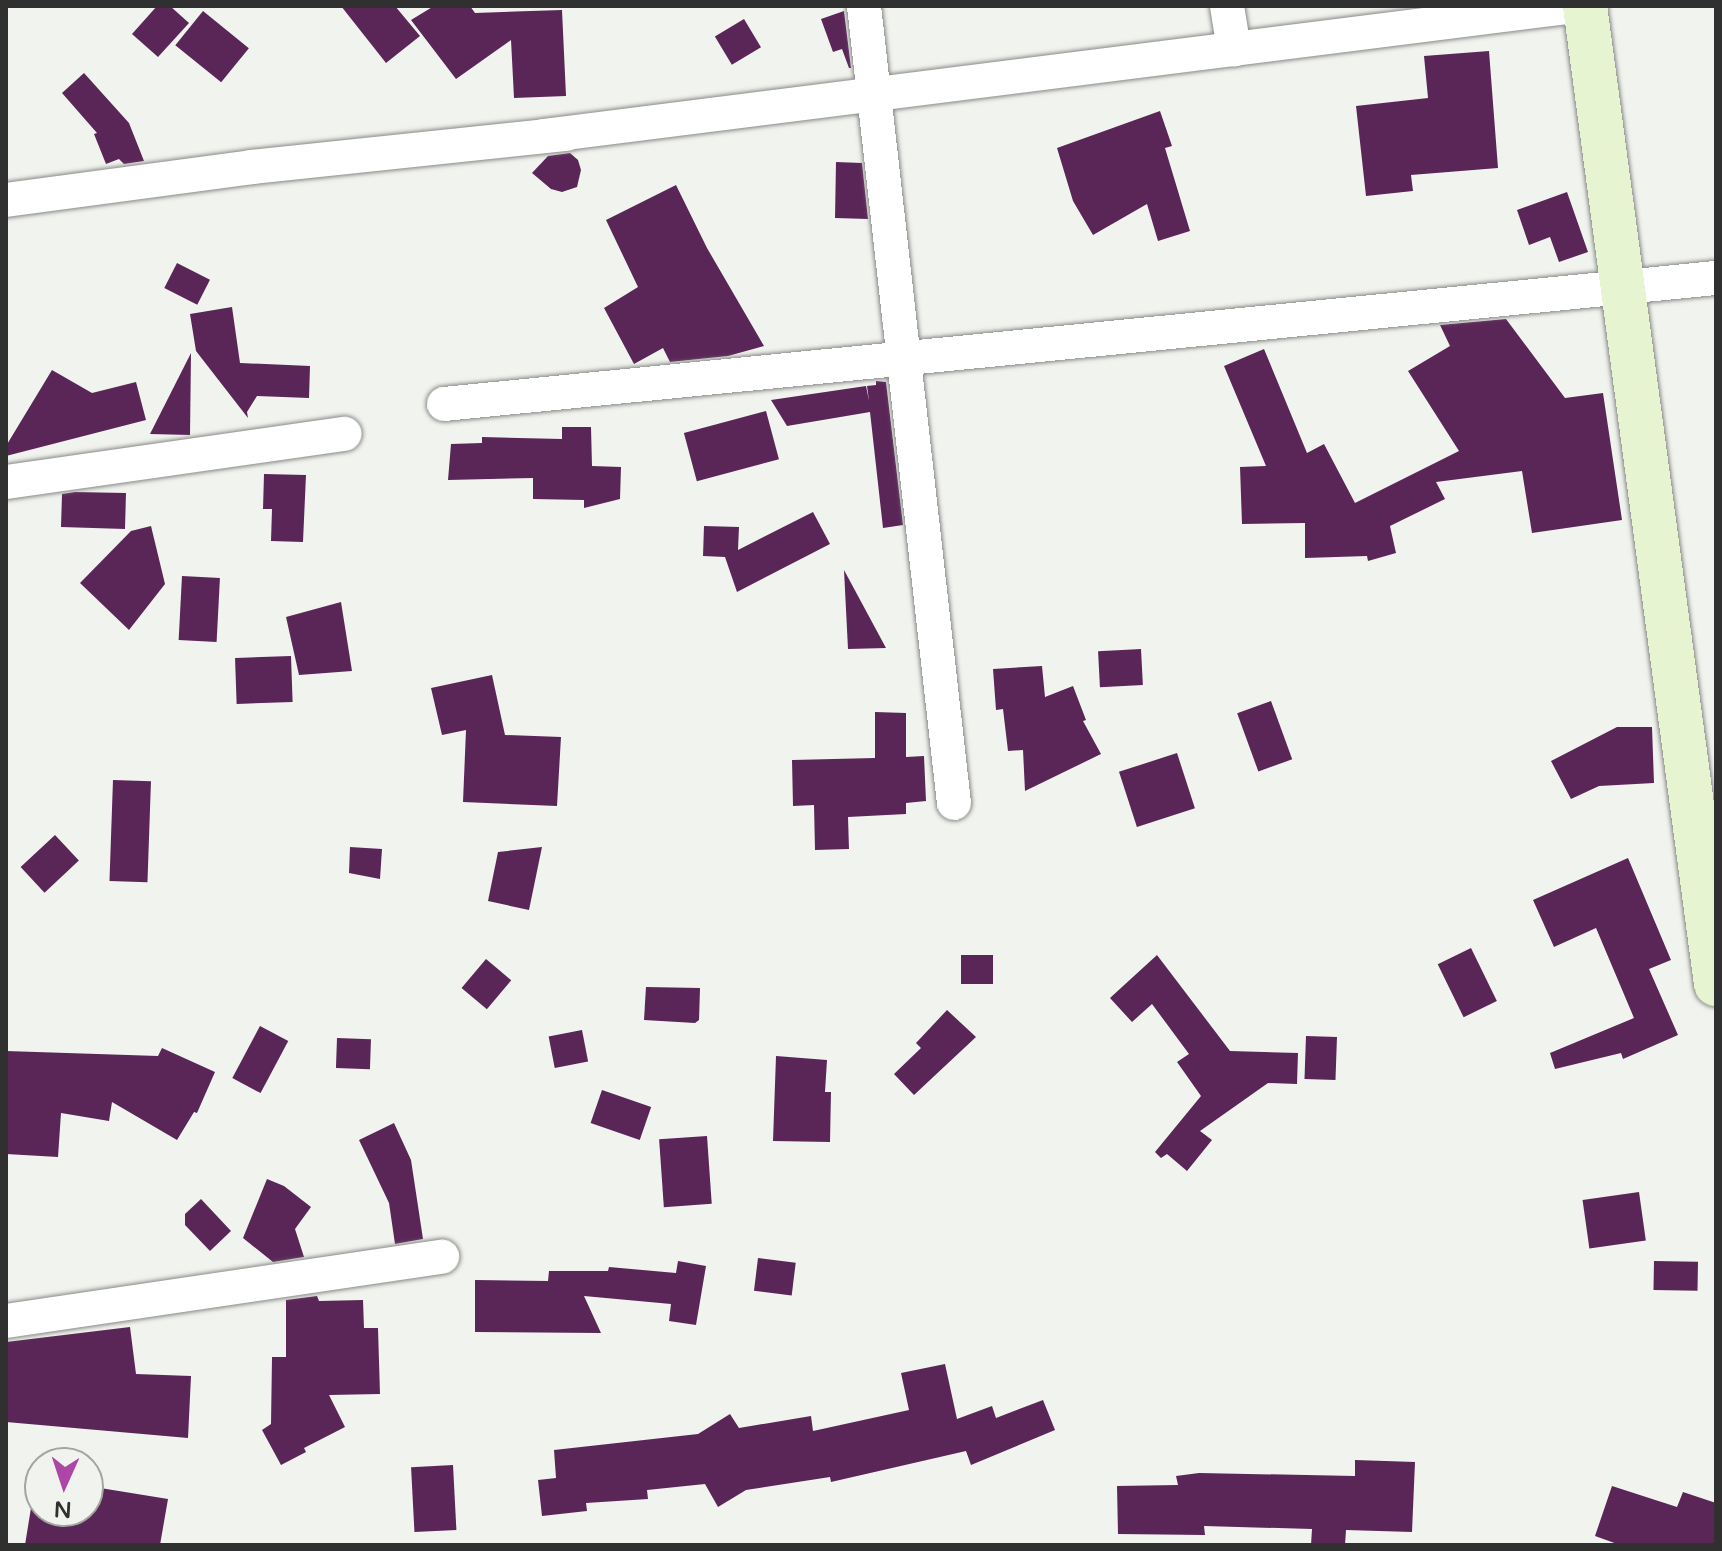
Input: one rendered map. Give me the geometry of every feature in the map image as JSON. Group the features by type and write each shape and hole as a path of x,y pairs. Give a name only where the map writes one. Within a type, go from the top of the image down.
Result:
{"street":[{"path":"864,6 954,803"},
{"path":"1227,6 1234,49"},
{"path":"543,136 1575,6"},
{"path":"1585,6 1716,984"},
{"path":"6,200 252,167 602,130"},
{"path":"444,404 1716,278"},
{"path":"6,482 345,434"},
{"path":"6,1321 442,1257"}],"building":[{"path":"157,6 170,6 189,23 158,57 132,34"},
{"path":"341,6 395,6 420,36 386,63"},
{"path":"434,6 470,6 475,13 562,10 566,96 514,98 511,40 456,79 411,20"},
{"path":"203,11 249,48 221,82 175,45"},
{"path":"844,11 851,68 842,49 833,52 821,19"},
{"path":"744,19 761,47 732,65 715,37"},
{"path":"1489,51 1498,168 1411,175 1413,191 1366,196 1356,106 1428,98 1424,56"},
{"path":"84,73 129,123 144,161 124,164 119,159 106,164 94,134 97,133 62,93"},
{"path":"1160,111 1172,146 1165,148 1190,231 1158,241 1147,204 1093,235 1073,201 1057,148"},
{"path":"570,153 578,160 581,170 577,187 562,192 551,189 532,173 548,156"},
{"path":"836,162 862,163 868,219 835,218"},
{"path":"676,185 707,248 764,346 728,356 670,362 663,348 634,364 604,308 638,287 606,220"},
{"path":"1567,192 1588,252 1559,262 1550,237 1529,245 1517,210"},
{"path":"177,263 210,280 197,305 164,288"},
{"path":"232,307 240,363 310,366 309,398 257,396 247,412 248,418 196,351 190,314"},
{"path":"1506,319 1565,398 1603,393 1622,520 1532,533 1522,471 1436,482 1445,499 1390,526 1396,553 1368,561 1367,556 1305,558 1305,523 1242,524 1240,467 1266,466 1224,366 1264,349 1307,453 1324,444 1355,503 1459,451 1408,371 1450,346 1440,325"},
{"path":"191,353 190,435 150,434"},
{"path":"52,370 92,393 136,382 146,420 6,456 6,446"},
{"path":"876,381 886,382 903,525 883,528 870,412 787,426 771,400 866,386 869,401 867,386 876,385"},
{"path":"766,411 779,459 697,481 684,433"},
{"path":"562,427 591,427 592,466 621,467 620,499 584,508 584,500 533,499 533,478 448,480 451,444 482,443 482,437 562,439"},
{"path":"264,474 306,475 303,542 271,541 272,509 263,509"},
{"path":"126,493 125,529 61,527 62,494"},
{"path":"813,512 830,544 737,592 725,557 703,556 704,526 739,527 738,550"},
{"path":"151,526 165,584 129,630 80,583 131,531"},
{"path":"844,570 886,648 848,649"},
{"path":"182,576 220,578 217,642 179,640"},
{"path":"341,602 352,671 299,675 286,617"},
{"path":"1141,649 1143,685 1100,687 1098,651"},
{"path":"291,656 293,702 237,704 235,658"},
{"path":"1042,666 1045,697 1073,686 1086,720 1083,721 1101,754 1025,791 1023,750 1008,751 1003,709 996,710 993,669"},
{"path":"492,675 505,735 561,737 557,806 463,802 466,730 442,735 431,688"},
{"path":"1271,701 1292,759 1258,772 1237,713"},
{"path":"875,712 906,713 906,757 924,756 926,801 906,803 906,814 848,817 849,849 815,850 814,805 793,806 792,760 875,758"},
{"path":"1617,727 1652,727 1654,783 1599,786 1571,799 1551,761"},
{"path":"1177,753 1195,808 1137,827 1119,772"},
{"path":"113,780 151,781 147,882 109,881"},
{"path":"55,835 79,861 44,893 21,867"},
{"path":"350,847 382,849 380,879 349,873"},
{"path":"542,847 529,910 488,901 498,852"},
{"path":"1628,858 1671,960 1649,969 1678,1035 1623,1059 1621,1053 1555,1069 1550,1053 1634,1018 1596,928 1554,947 1533,900"},
{"path":"1471,948 1497,1001 1464,1017 1438,964"},
{"path":"961,955 993,955 993,984 961,984"},
{"path":"1157,955 1230,1051 1298,1053 1297,1084 1268,1083 1200,1131 1212,1140 1187,1171 1167,1154 1161,1158 1155,1152 1201,1096 1177,1062 1189,1054 1152,1004 1132,1022 1110,998"},
{"path":"486,959 511,980 487,1009 462,988"},
{"path":"646,987 700,988 699,1020 695,1023 644,1020"},
{"path":"947,1010 976,1037 914,1095 894,1074 921,1048 916,1043"},
{"path":"260,1026 288,1041 261,1093 232,1078"},
{"path":"582,1030 588,1061 555,1068 549,1036"},
{"path":"1306,1036 1337,1037 1335,1080 1304,1079"},
{"path":"337,1038 371,1039 370,1069 336,1068"},
{"path":"162,1048 215,1072 197,1113 194,1112 177,1140 112,1102 109,1121 61,1113 58,1157 6,1154 6,1051 158,1056"},
{"path":"776,1056 827,1060 825,1092 831,1092 830,1142 773,1141"},
{"path":"602,1090 651,1107 640,1140 591,1123"},
{"path":"394,1123 411,1160 423,1239 395,1244 389,1203 359,1140"},
{"path":"707,1136 712,1204 664,1207 659,1139"},
{"path":"267,1179 284,1186 311,1207 295,1229 304,1257 273,1262 243,1238"},
{"path":"1639,1192 1646,1241 1589,1248 1583,1200"},
{"path":"201,1199 231,1231 210,1251 185,1225 185,1214"},
{"path":"758,1258 796,1263 792,1295 754,1291"},
{"path":"678,1261 706,1266 696,1325 669,1321 671,1304 584,1296 601,1333 475,1332 475,1280 548,1281 549,1271 608,1271 609,1267 676,1273"},
{"path":"1654,1261 1698,1262 1697,1291 1653,1290"},
{"path":"317,1296 319,1301 363,1300 364,1328 378,1328 380,1394 329,1395 345,1427 304,1448 306,1452 281,1465 262,1430 271,1424 272,1357 286,1357 286,1300"},
{"path":"130,1327 136,1374 191,1376 188,1438 6,1422 6,1342"},
{"path":"945,1364 957,1419 992,1406 996,1418 1043,1400 1055,1430 971,1465 966,1451 831,1482 830,1477 746,1490 718,1507 705,1484 647,1490 648,1499 586,1503 587,1511 542,1516 538,1480 556,1478 554,1450 698,1434 730,1414 739,1428 811,1416 813,1431 909,1410 901,1373"},
{"path":"1355,1460 1415,1462 1412,1532 1346,1530 1345,1545 1311,1545 1312,1529 1204,1526 1205,1535 1118,1534 1117,1486 1178,1485 1176,1476 1199,1473 1355,1476"},
{"path":"453,1465 456,1530 414,1532 411,1467"},
{"path":"1612,1486 1677,1507 1683,1492 1716,1503 1716,1545 1620,1545 1595,1536"},
{"path":"104,1489 168,1499 160,1545 25,1545 28,1527 104,1527"}]}
